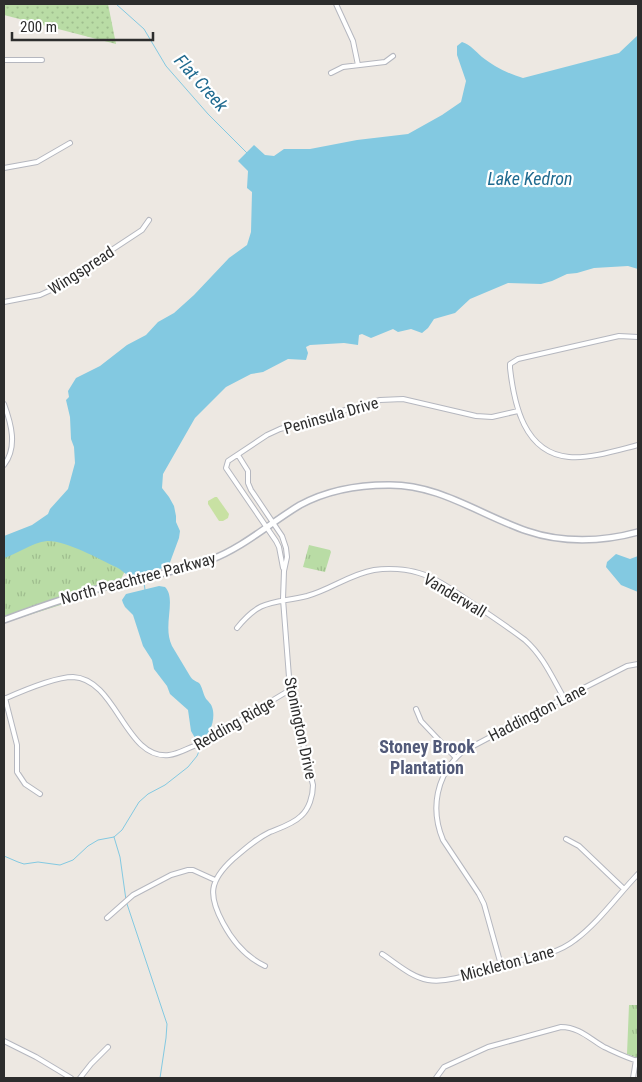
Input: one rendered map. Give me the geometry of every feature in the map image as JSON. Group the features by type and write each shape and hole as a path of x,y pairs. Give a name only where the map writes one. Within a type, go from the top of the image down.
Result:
{"street":[{"path":"336,4 353,41 358,65"},
{"path":"331,74 343,67 385,62 393,56"},
{"path":"4,60 42,60"},
{"path":"4,168 38,162 70,143"},
{"name":"Wingspread","path":"4,302 40,295 51,290 142,230 149,220"},
{"path":"638,337 619,336 513,361 510,364 518,411 526,429 538,443 550,451 568,457 582,457 638,445"},
{"name":"Peninsula Drive","path":"238,455 267,435 280,429 380,400 403,399 476,416 492,417 518,411"},
{"path":"4,404 13,438 12,449 4,465"},
{"path":"267,528 226,468 228,462 238,455 248,471 248,485 274,523"},
{"path":"241,490 248,485"},
{"name":"North Peachtree Parkway","path":"4,620 81,593 208,561 238,548 302,504 343,489 389,485 410,486 438,493 521,528 564,539 600,539 638,532"},
{"name":"Stonington Drive","path":"215,880 224,867 248,845 302,816 312,794 313,785 290,690 283,599 284,571 287,557 286,548 282,536 274,523"},
{"name":"Stonington Drive","path":"267,528 279,547 284,571"},
{"name":"Vanderwall","path":"237,628 247,615 259,607 283,599 307,596 356,575 374,570 405,570 419,573 450,588 525,640 535,649 545,663 564,698"},
{"name":"Haddington Lane","path":"501,965 484,904 443,840 436,814 438,789 446,772 462,752 627,666 638,664"},
{"name":"Redding Ridge","path":"4,698 56,679 75,677 85,680 98,688 140,744 153,752 163,755 173,754 204,742 290,690"},
{"path":"4,698 17,745 17,772 25,784 40,794"},
{"path":"416,709 421,721 456,758"},
{"path":"566,839 579,846 624,889"},
{"path":"108,918 124,902 143,889 171,875 188,870 198,872 215,880 213,901 228,932 239,948 265,966"},
{"name":"Mickleton Lane","path":"382,954 414,975 435,981 462,976 542,955 570,944 588,929 638,874"},
{"path":"439,1077 444,1067 488,1047 568,1027 582,1032 602,1046 637,1061 633,1078"},
{"path":"4,1041 42,1060 71,1078"},
{"path":"80,1078 108,1047"}],"green space":[{"path":"4,4 108,4 116,44 4,15"},
{"path":"217,497 229,514 228,518 223,521 219,521 208,504 208,501"},
{"path":"42,522 128,565 117,587 4,623 4,543"},
{"path":"309,545 330,550 325,572 303,567"},
{"path":"629,1005 638,1005 638,1058 627,1054"}],"water":[{"name":"Lake Kedron","path":"638,35 638,269 628,266 594,268 567,274 541,284 508,283 470,299 455,313 434,319 422,333 411,329 398,332 393,329 371,338 362,334 359,335 358,345 344,343 310,345 306,347 308,353 306,360 288,359 263,372 251,374 226,387 195,418 163,474 162,488 174,506 176,522 180,531 169,565 143,576 133,577 82,551 63,544 47,541 4,558 4,536 32,525 48,514 50,509 68,489 75,463 70,417 66,400 69,397 68,391 76,378 100,366 127,345 146,335 158,322 174,313 194,295 229,258 247,245 251,232 252,192 247,188 248,171 238,161 254,145 265,155 274,156 284,149 310,149 357,140 408,134 461,102 466,81 457,55 457,46 462,42 470,46 496,67 523,78 619,53"},
{"path":"616,554 630,559 638,556 638,592 621,585 606,567 607,562"},
{"path":"159,586 165,587 170,598 168,630 172,646 191,677 200,684 205,697 212,707 212,726 204,739 200,741 195,738 191,731 188,710 170,694 167,686 154,669 152,660 143,646 133,615 125,607 122,600 126,594"}],"waterway":[{"name":"Flat Creek","path":"116,4 144,29 166,66 208,114 247,153"},
{"path":"144,582 145,590"},
{"path":"4,856 24,864 38,862 60,865 73,860 88,846 98,840 114,837 122,830 139,802 188,767 197,756 202,744"},
{"path":"114,837 120,857 126,900"},
{"path":"127,904 167,1024 160,1078"}],"district":[{"name":"Stoney Brook Plantation","path":"427,758"}]}
